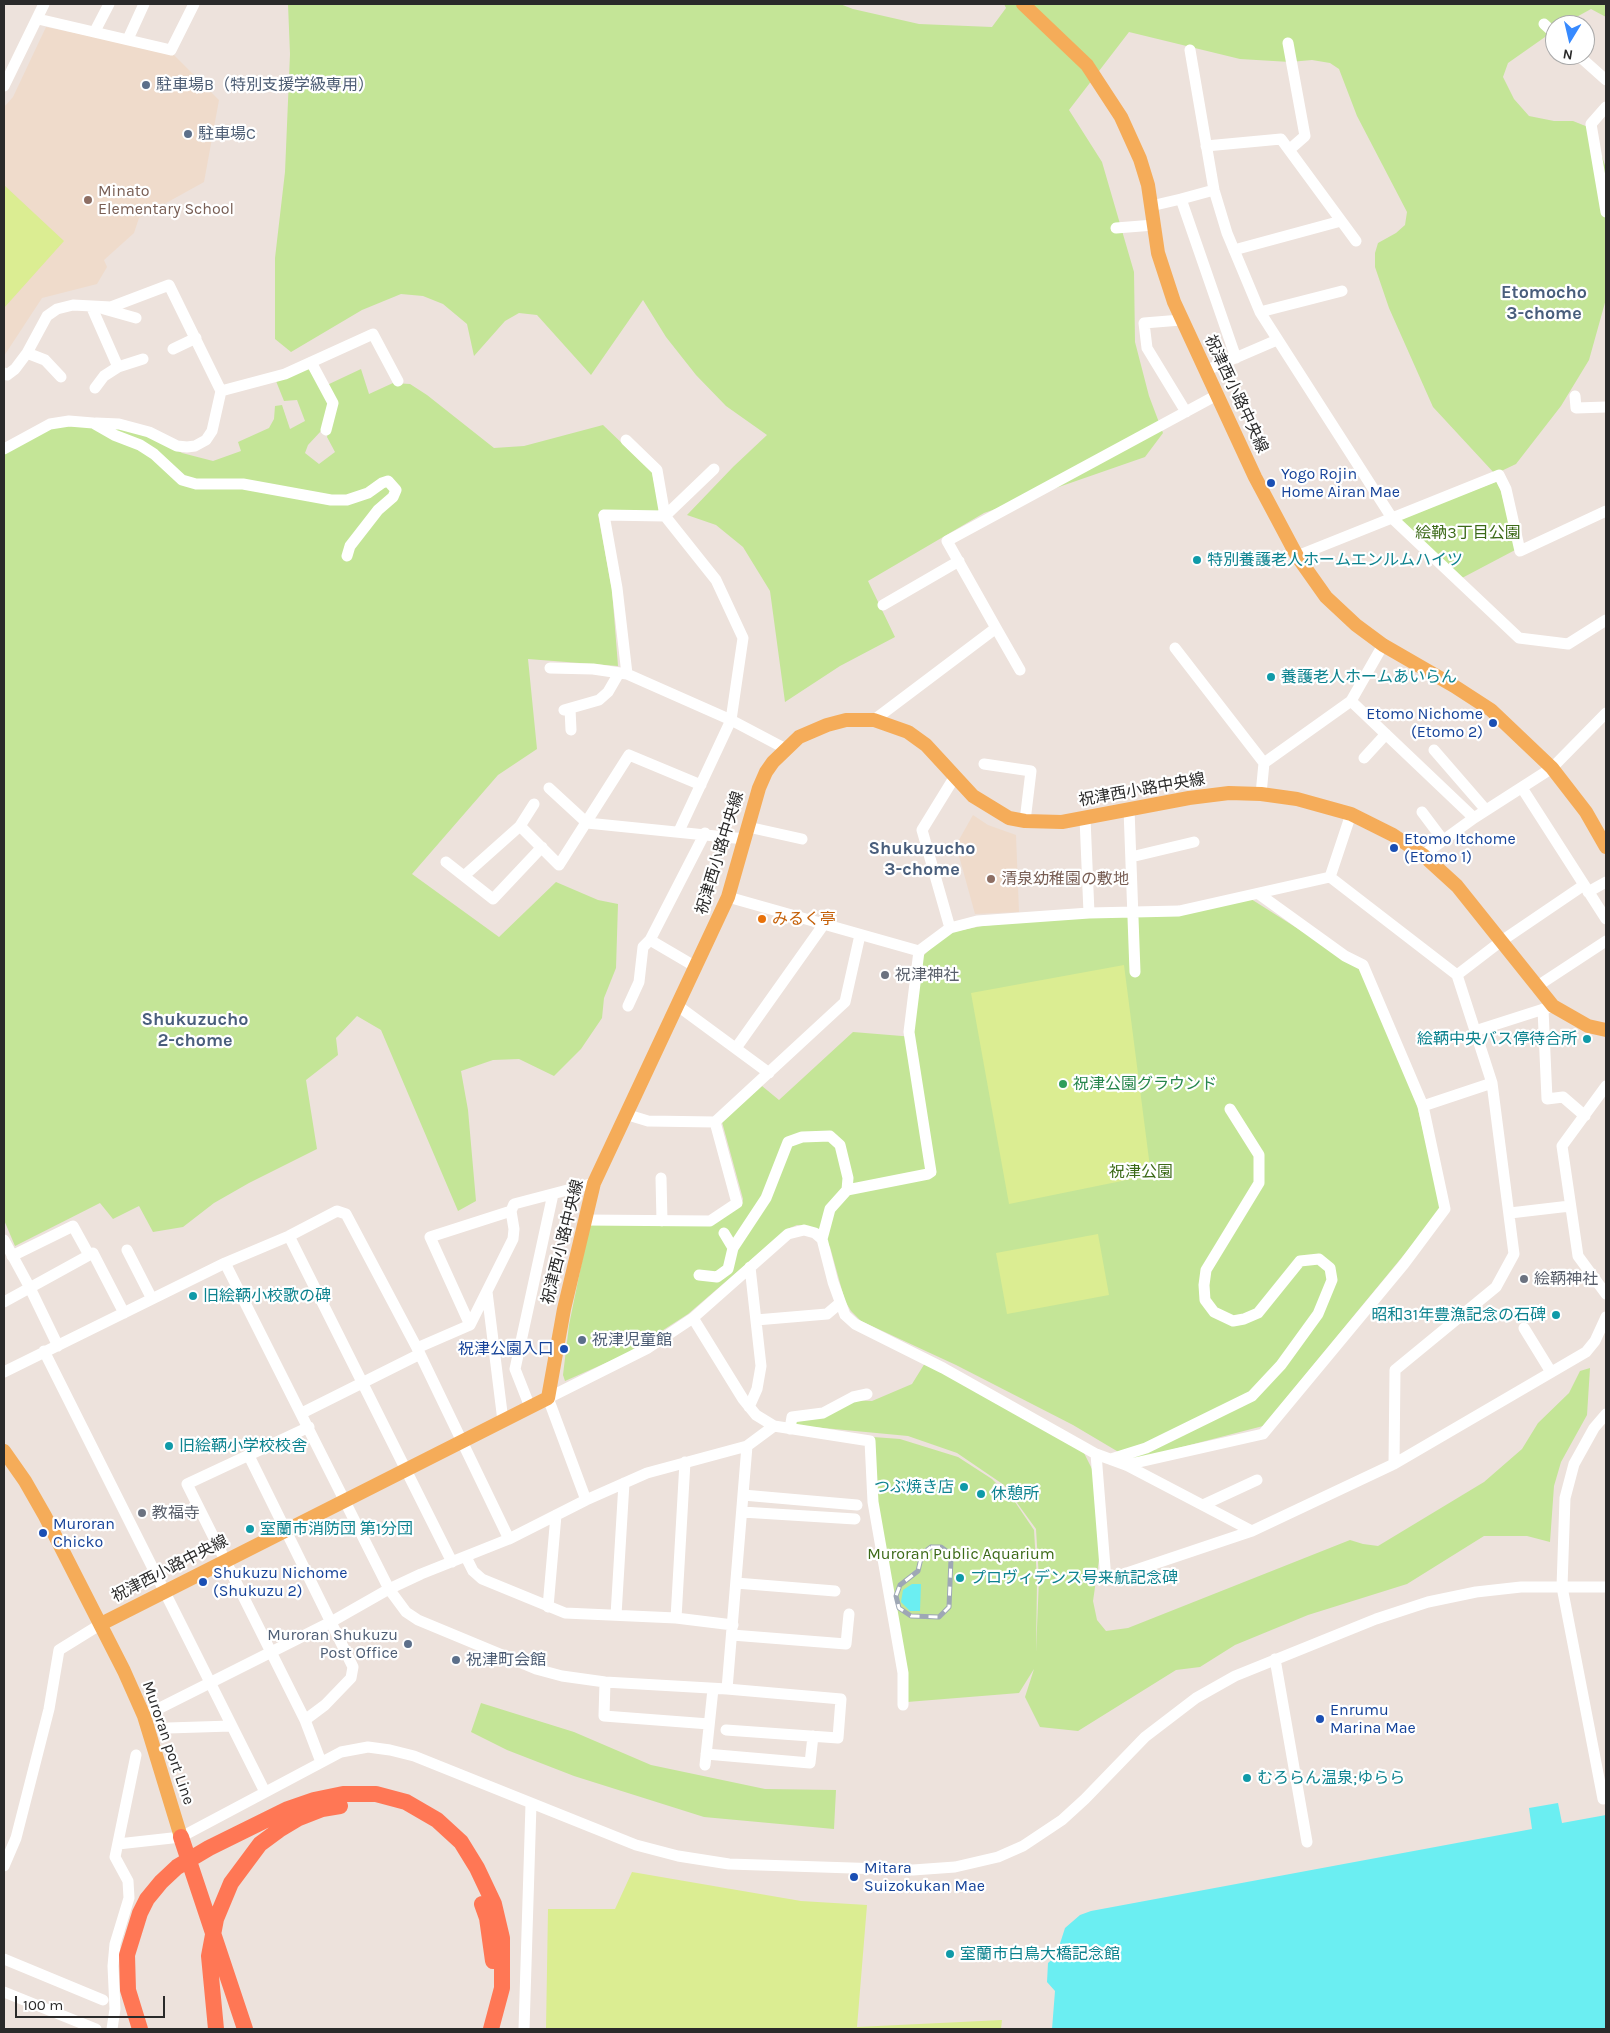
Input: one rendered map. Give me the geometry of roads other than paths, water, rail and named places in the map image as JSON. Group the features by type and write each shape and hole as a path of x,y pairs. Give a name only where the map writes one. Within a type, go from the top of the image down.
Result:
{"highway":[{"path":"140,2029 128,1990 127,1954 140,1913 147,1899 161,1882 177,1867 209,1848 288,1809 314,1800 343,1794 376,1794 406,1802 436,1820 461,1842 477,1868 494,1904 502,1938 502,1988 491,2029"},
{"path":"216,2029 209,1956 216,1919 231,1883 260,1844 299,1818 322,1809 347,1804 367,1804 384,1806 429,1828 446,1842 476,1888 487,1918 492,1949 493,1976 480,2029"},
{"path":"181,1837 201,1922 226,2010 234,2029"},
{"path":"181,1837 245,2029"}],"main road":[{"name":"祝津西小路中央線","path":"1023,4 1071,48 1106,91 1121,116 1140,159 1148,185 1164,275 1182,320 1255,477 1297,556 1326,597 1356,624 1383,644 1454,686 1490,710 1552,768 1586,812 1606,847"},
{"name":"祝津西小路中央線","path":"101,1624 548,1398 564,1309 594,1183 728,897 759,788 766,772 786,749 800,737 826,724 846,720 874,720 908,732 918,739 973,796 996,812 1009,818 1025,821 1062,822 1204,796 1261,794 1314,802 1351,814 1393,835 1423,855 1457,886 1536,987 1548,1007 1588,1026 1606,1030"},
{"name":"Muroran port Line","path":"4,1452 25,1481 45,1516 101,1624 144,1716 181,1837"}],"street":[{"path":"95,31 109,4"},
{"path":"128,39 144,4"},
{"path":"38,19 171,50 194,4"},
{"path":"4,86 38,19 41,5"},
{"path":"1288,43 1305,136 1289,150"},
{"path":"1190,50 1214,190 1234,250 1260,312 1392,518 1520,638 1568,644 1606,620"},
{"path":"1589,65 1606,80"},
{"path":"1606,107 1591,124 1606,212"},
{"path":"1206,146 1281,139 1356,241"},
{"path":"1151,206 1214,190"},
{"path":"1181,199 1236,358"},
{"path":"1234,250 1341,221"},
{"path":"1116,228 1154,225"},
{"path":"4,449 50,424 69,421 119,424 150,432 177,446 195,446 206,440 212,431 221,391 169,285 111,308 96,308"},
{"path":"1260,312 1342,291"},
{"path":"4,373 7,375 15,369 27,353 47,316 57,309 72,305 96,308 136,318"},
{"path":"96,308 118,367"},
{"path":"1182,320 1144,323 1146,348 1186,412"},
{"path":"221,391 285,374 373,334 398,381"},
{"path":"173,348 196,338"},
{"path":"1205,371 1277,340"},
{"path":"27,353 45,360 61,377"},
{"path":"95,388 104,376 118,367 143,359"},
{"path":"311,362 333,403 326,430"},
{"path":"1020,670 947,541 1217,395"},
{"path":"1574,396 1576,408 1606,406"},
{"path":"93,423 114,435 140,445 154,454 182,480 196,484 243,484 331,500 347,500 368,493 382,483 388,482 396,490 393,497 378,510 350,546 347,556"},
{"path":"626,440 657,470 665,516 716,580 743,638 731,720 679,831"},
{"path":"571,730 567,710 599,700 623,673 617,588 604,515 665,516 714,469"},
{"path":"1297,556 1499,476 1506,489 1520,551 1606,510"},
{"path":"883,605 959,561"},
{"path":"874,720 996,628"},
{"path":"1264,763 1351,701 1383,644"},
{"path":"1175,648 1264,763 1261,794"},
{"path":"550,668 623,673 731,720 786,749"},
{"path":"1351,701 1474,818"},
{"path":"1423,855 1474,818 1552,768 1606,713"},
{"path":"1364,758 1386,734"},
{"path":"1434,750 1486,810"},
{"path":"520,826 559,865 629,754 700,785"},
{"path":"1425,771 1442,760"},
{"path":"984,764 1031,770 1025,821"},
{"path":"950,928 922,830 954,778"},
{"path":"549,788 587,823 704,833 747,833 802,839"},
{"path":"1522,788 1606,920"},
{"path":"465,875 520,826 534,804"},
{"path":"1130,809 1134,972"},
{"path":"1422,812 1443,840"},
{"path":"1330,877 1351,814"},
{"path":"1085,818 1089,913"},
{"path":"628,1006 639,982 643,947 650,940 704,833"},
{"path":"1131,857 1194,842"},
{"path":"446,862 465,875 493,899 542,847"},
{"path":"1252,1531 1126,1464 1096,1454 943,1368 855,1324 845,1315 840,1303 822,1239 830,1209 847,1190 931,1172 909,1032 919,951 950,928 977,921 1089,913 1180,911 1330,877"},
{"path":"1330,877 1457,974 1492,1083 1510,1213 1514,1254 1496,1287 1396,1370 1394,1464"},
{"path":"1457,974 1500,942 1586,888 1606,882"},
{"path":"1126,1464 1263,1434 1404,1264 1445,1209 1423,1106 1363,965 1345,956 1259,894"},
{"path":"728,897 919,951"},
{"path":"736,1048 824,924"},
{"path":"625,1114 648,1121 715,1122 845,1002 860,935"},
{"path":"650,940 696,967"},
{"path":"1536,987 1606,941"},
{"path":"678,1006 769,1073"},
{"path":"1475,1031 1548,1007 1547,1100 1563,1097 1585,1116"},
{"path":"1423,1106 1492,1083"},
{"path":"1606,1086 1562,1146 1578,1256 1606,1294"},
{"path":"1111,1459 1146,1448 1252,1396 1281,1365 1318,1314 1332,1280 1330,1268 1319,1259 1300,1262 1258,1313 1244,1319 1232,1321 1214,1312 1205,1300 1206,1270 1260,1183 1259,1155 1230,1109"},
{"path":"584,1220 710,1221 737,1203 715,1122"},
{"path":"699,1275 717,1278 728,1269 733,1248 766,1198 788,1142 802,1136 830,1136 840,1145 848,1178 847,1190"},
{"path":"661,1178 662,1221"},
{"path":"302,1413 363,1383 418,1351 470,1325 513,1239 514,1228 511,1211 514,1204 594,1183"},
{"path":"530,1408 515,1369 553,1194"},
{"path":"1510,1213 1570,1206"},
{"path":"4,1372 225,1263 289,1236 337,1211 346,1214 418,1351 509,1539"},
{"path":"470,1325 430,1237 511,1211"},
{"path":"12,1256 73,1226 89,1255"},
{"path":"586,1500 548,1398 648,1348 694,1318 788,1234 796,1231 815,1233 822,1239"},
{"path":"724,1233 733,1248"},
{"path":"289,1236 452,1562"},
{"path":"4,1240 58,1346"},
{"path":"127,1250 152,1299"},
{"path":"4,1302 92,1253 124,1314"},
{"path":"225,1263 389,1589 406,1612 418,1620 536,1669 562,1676 605,1682 728,1689 841,1699 838,1738 726,1730"},
{"path":"749,1407 757,1389 761,1366 750,1267"},
{"path":"487,1292 503,1421"},
{"path":"756,1320 827,1314 840,1303"},
{"path":"1096,1454 1106,1580 1252,1531 1394,1464 1586,1352 1595,1341 1606,1316"},
{"path":"694,1318 749,1407 756,1415 774,1426 870,1441 873,1502 902,1673 903,1705"},
{"path":"1524,1328 1552,1372"},
{"path":"44,1352 265,1792"},
{"path":"790,1429 792,1417 823,1412 853,1397 867,1394"},
{"path":"1603,1799 1562,1587 1565,1498 1572,1472 1589,1436 1606,1414"},
{"path":"144,1716 331,1622 389,1589 509,1539 586,1500 647,1473 747,1446 774,1426"},
{"path":"309,1427 187,1484 305,1720 321,1762"},
{"path":"728,1689 747,1446"},
{"path":"249,1456 353,1667 351,1678 325,1705 305,1720"},
{"path":"676,1618 685,1462"},
{"path":"1203,1505 1257,1480"},
{"path":"616,1615 624,1483"},
{"path":"743,1495 857,1504"},
{"path":"742,1512 855,1518"},
{"path":"548,1607 556,1515"},
{"path":"466,1557 473,1571 482,1579 565,1613 676,1618 732,1630 846,1644 849,1614"},
{"path":"736,1583 835,1591"},
{"path":"118,1844 181,1837 341,1752 368,1747 414,1756 636,1845 678,1856 729,1864 913,1870 935,1870 976,1863 998,1857 1023,1846 1062,1820 1145,1737 1196,1698 1235,1676 1376,1619 1428,1602 1476,1592 1521,1587 1606,1588"},
{"path":"4,1866 16,1838 49,1709 59,1650 101,1624"},
{"path":"1275,1659 1307,1842"},
{"path":"605,1682 604,1716 709,1724"},
{"path":"713,1689 706,1759 810,1763 813,1736"},
{"path":"168,1728 231,1726"},
{"path":"112,2029 115,2009 113,1966 115,1944 129,1898 128,1881 115,1857 136,1755"},
{"path":"524,2029 530,1804"},
{"path":"4,1959 103,2000"},
{"path":"4,1992 96,2029"}],"water":[{"path":"912,1584 921,1584 920,1611 910,1611 901,1602 903,1590"},
{"path":"1558,1803 1562,1823 1606,1815 1606,2029 1052,2029 1055,1991 1047,1982 1048,1963 1056,1956 1065,1928 1080,1915 1091,1911 1532,1829 1529,1808"}],"railway":[{"path":"931,1547 941,1547 949,1553 951,1559 949,1607 939,1617 911,1616 899,1608 896,1596 900,1585 918,1571 922,1554 931,1547"}],"place":[{"name":"駐車場B（特別支援学級専用）","path":"146,85"},
{"name":"駐車場C","path":"188,134"},
{"name":"Minato Elementary School","path":"88,200"},
{"name":"Yogo Rojin Home Airan Mae","path":"1271,483"},
{"name":"特別養護老人ホームエンルムハイツ","path":"1197,560"},
{"name":"養護老人ホームあいらん","path":"1271,677"},
{"name":"Etomo Nichome (Etomo 2)","path":"1493,723"},
{"name":"Etomo Itchome (Etomo 1)","path":"1394,848"},
{"name":"清泉幼稚園の敷地","path":"991,879"},
{"name":"みるく亭","path":"762,919"},
{"name":"祝津神社","path":"885,975"},
{"name":"絵鞆中央バス停待合所","path":"1587,1039"},
{"name":"祝津公園グラウンド","path":"1063,1084"},
{"name":"絵鞆神社","path":"1524,1279"},
{"name":"旧絵鞆小校歌の碑","path":"193,1296"},
{"name":"昭和31年豊漁記念の石碑","path":"1556,1315"},
{"name":"祝津児童館","path":"582,1340"},
{"name":"祝津公園入口","path":"564,1349"},
{"name":"旧絵鞆小学校校舎","path":"169,1446"},
{"name":"つぶ焼き店","path":"964,1487"},
{"name":"休憩所","path":"981,1494"},
{"name":"教福寺","path":"142,1513"},
{"name":"室蘭市消防団 第1分団","path":"250,1529"},
{"name":"Muroran Chicko","path":"43,1533"},
{"name":"プロヴィデンス号来航記念碑","path":"960,1578"},
{"name":"Shukuzu Nichome (Shukuzu 2)","path":"203,1582"},
{"name":"Muroran Shukuzu Post Office","path":"408,1644"},
{"name":"祝津町会館","path":"456,1660"},
{"name":"Enrumu Marina Mae","path":"1320,1719"},
{"name":"むろらん温泉;ゆらら","path":"1247,1778"},
{"name":"Mitara Suizokukan Mae","path":"854,1877"},
{"name":"室蘭市白鳥大橋記念館","path":"950,1954"}],"district":[{"name":"Etomocho 3-chome","path":"1544,303"},
{"name":"Shukuzucho 3-chome","path":"922,860"},
{"name":"Shukuzucho 2-chome","path":"195,1030"}],"park label":[{"name":"絵靹3丁目公園","path":"1468,533"},
{"name":"祝津公園","path":"1141,1172"},
{"name":"Muroran Public Aquarium","path":"961,1554"}]}
